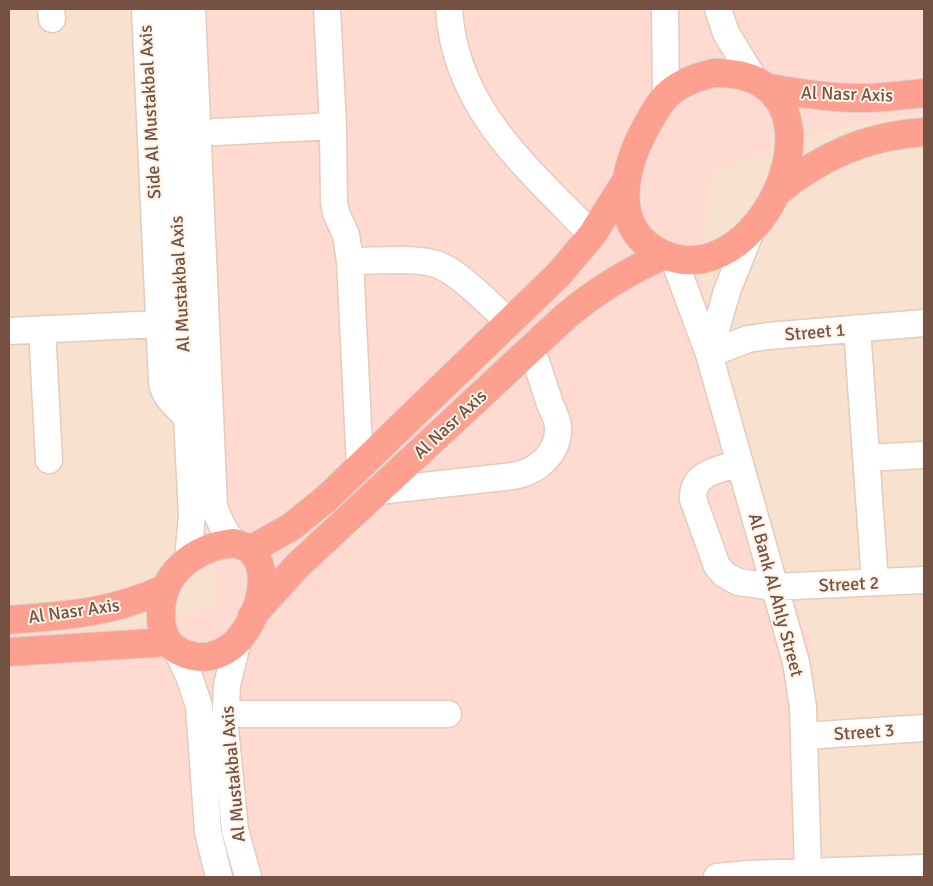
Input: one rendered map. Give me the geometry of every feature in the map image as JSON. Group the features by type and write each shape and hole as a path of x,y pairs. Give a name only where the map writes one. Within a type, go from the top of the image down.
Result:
{"highway":[{"path":"714,73 728,73 762,84 782,107 789,129 790,140 786,164 776,193 750,231 732,247 721,253 697,259 669,256 644,241 630,220 624,194 631,160 657,107 666,96 688,81 714,73"},
{"name":"Al Nasr Axis","path":"762,84 812,95 841,97 870,98 924,93"},
{"path":"776,193 811,167 849,148 888,136 924,132"},
{"name":"Al Nasr Axis","path":"242,546 278,536 310,514 360,467 559,274 592,235 626,182"},
{"name":"Al Nasr Axis","path":"252,616 297,566 572,311 603,287 630,271 669,256"},
{"path":"242,546 260,565 263,588 252,616 238,640 220,654 197,657 186,654 172,646 163,632 161,610 166,588 179,568 188,560 210,547 242,546"},
{"name":"Al Nasr Axis","path":"9,620 75,615 106,610 136,601 166,588"},
{"path":"106,610 107,646"},
{"name":"Al Nasr Axis","path":"9,652 107,646 172,646"}],"street":[{"name":"Side Al Mustakbal Axis","path":"145,9 163,388 169,399 198,413"},
{"name":"Al Mustakbal Axis","path":"166,9 198,413 218,519 224,532 242,546"},
{"name":"Al Mustakbal Axis","path":"188,560 198,413 208,162 192,9"},
{"path":"208,162 215,132 210,9"},
{"path":"327,9 333,126 334,203 336,213 346,235 350,261 360,467"},
{"path":"449,9 456,52 468,85 484,116 505,144 592,235"},
{"path":"665,9 666,96"},
{"path":"718,9 726,33 762,84"},
{"path":"215,132 333,126"},
{"path":"709,354 727,291 750,231"},
{"name":"Al Bank Al Ahly Street","path":"669,256 709,354 796,662 803,707 808,872"},
{"path":"350,261 418,261 437,264 454,273 509,322"},
{"path":"9,331 159,324"},
{"name":"Street 1","path":"709,354 742,342 768,336 924,324"},
{"path":"857,328 876,582"},
{"path":"42,329 49,460"},
{"path":"378,491 513,476 539,466 552,452 558,424 531,348"},
{"path":"866,458 924,455"},
{"name":"Street 2","path":"740,463 704,474 694,485 693,499 717,566 724,574 738,582 774,587 924,580"},
{"name":"Al Mustakbal Axis","path":"238,640 227,685 225,714 235,830 248,877"},
{"name":"Al Mustakbal Axis","path":"172,646 190,676 199,706 208,832 219,877"},
{"path":"225,714 448,714"},
{"name":"Street 3","path":"804,736 924,728"},
{"path":"717,877 749,874 924,868"}],"shaded area":[{"path":"9,9 180,9 198,432 216,603 710,175 797,139 869,121 924,112 924,877 9,877"},
{"path":"180,9 924,9 924,112 869,121 797,139 710,175 700,279 778,555 813,649 823,877 9,877 9,634 147,625 194,613 216,603 198,432"}]}
